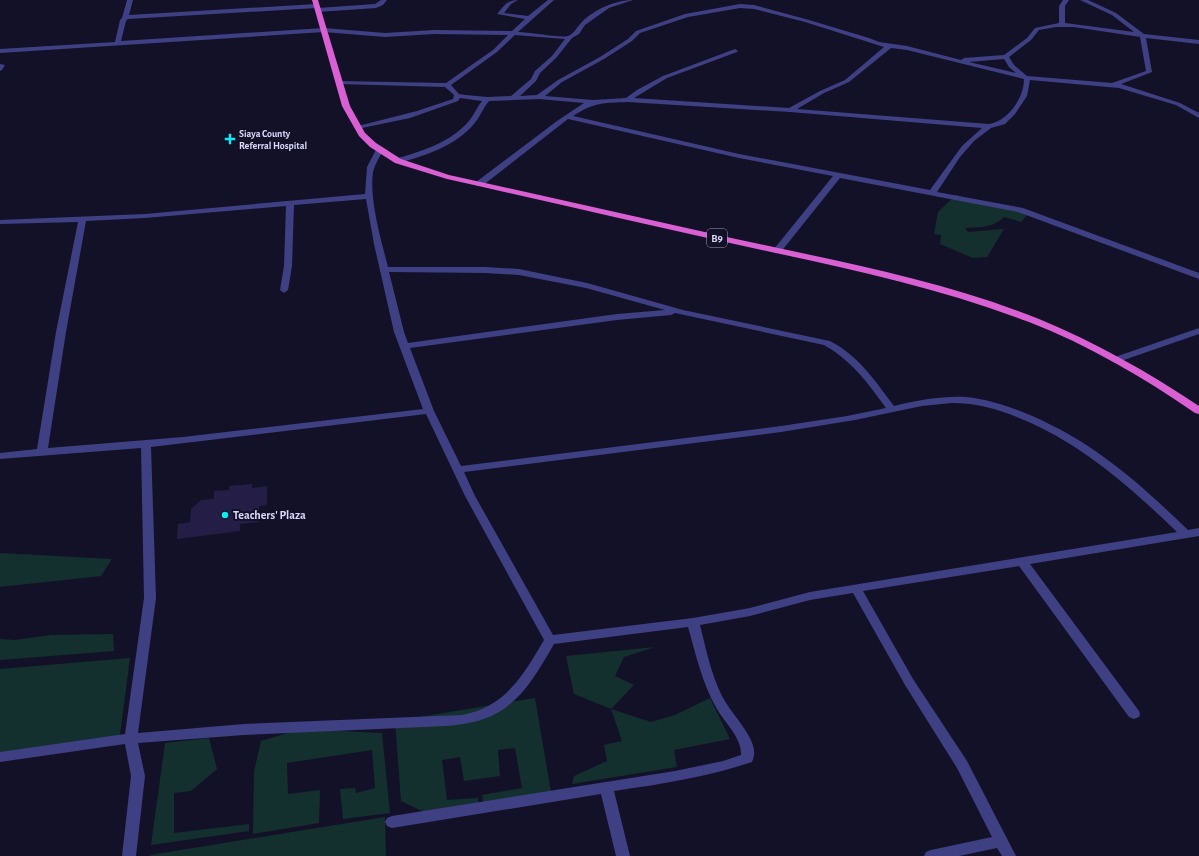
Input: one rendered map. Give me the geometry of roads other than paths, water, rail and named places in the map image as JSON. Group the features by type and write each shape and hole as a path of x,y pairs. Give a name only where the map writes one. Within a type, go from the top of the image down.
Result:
{"highway":[{"name":"B9","path":"316,5 346,106 357,127 366,140 398,160 440,175 886,276 975,300 1052,329 1115,360 1156,383 1199,411"}],"street":[{"path":"118,43 121,25 125,18 130,0"},
{"path":"125,18 316,5 376,6 381,4 384,0"},
{"path":"515,0 509,3 500,14 529,18"},
{"path":"339,82 447,85 455,81 487,57 551,0"},
{"path":"513,98 534,80 537,72 554,57 569,38 577,33 583,24 607,8 630,0"},
{"path":"1062,25 1062,6 1066,0"},
{"path":"1083,0 1114,14 1143,36 1150,72 1113,85"},
{"path":"725,2 734,6"},
{"path":"539,97 560,81 602,58 630,40 638,32 687,15 734,6 763,9 821,25 867,39 878,44 907,48 1029,79 1113,85 1178,104 1199,116"},
{"path":"954,60 1006,57 1029,39 1037,29 1046,26 1082,26 1143,36 1199,42"},
{"path":"0,51 324,30 385,35 434,32 514,33 569,38"},
{"path":"790,110 822,92 846,81 889,46"},
{"path":"628,100 669,76 735,51"},
{"path":"1006,57 1006,60 1018,72 1029,79"},
{"path":"933,192 960,152 976,133 989,126 1003,122 1017,106 1029,79"},
{"path":"447,85 457,95 487,99 539,97 594,102 628,100 790,110 989,126"},
{"path":"357,127 387,121 441,106 456,100 457,95"},
{"path":"398,160 446,144 456,138 471,124 487,99"},
{"path":"479,184 559,122 594,102"},
{"path":"568,117 739,156 1000,205 1029,213 1199,276"},
{"path":"380,150 372,162 369,171 369,196 378,244 404,346 428,411 457,470 550,640"},
{"path":"778,252 838,175"},
{"path":"0,222 145,216 369,196"},
{"path":"284,290 288,266 290,204"},
{"path":"42,451 60,332 82,218"},
{"path":"384,269 485,270 519,272 587,286 682,312 826,342 845,353 855,361 891,408"},
{"path":"404,346 616,317 682,312"},
{"path":"1115,360 1199,331"},
{"path":"457,470 776,430 863,416 891,408 944,400 964,400 982,402 1000,407 1044,424 1074,440 1111,465 1185,534"},
{"path":"0,456 42,451 146,444 243,434 428,411"},
{"path":"129,856 138,776 131,739 150,598 146,444"},
{"path":"550,640 693,622 750,612 810,596 1199,532"},
{"path":"1022,561 1134,714"},
{"path":"856,588 905,676 962,765 1009,856"},
{"path":"392,822 713,768 733,764 748,758 749,752 746,742 720,704 711,685 693,622"},
{"path":"0,757 131,739 237,729 381,724 461,719 486,714 500,707 515,692 550,640"},
{"path":"606,787 623,856"},
{"path":"931,856 1000,841"}],"place":[{"name":"Siaya County Referral Hospital","path":"230,139"},
{"name":"Teachers' Plaza","path":"225,515"}]}
